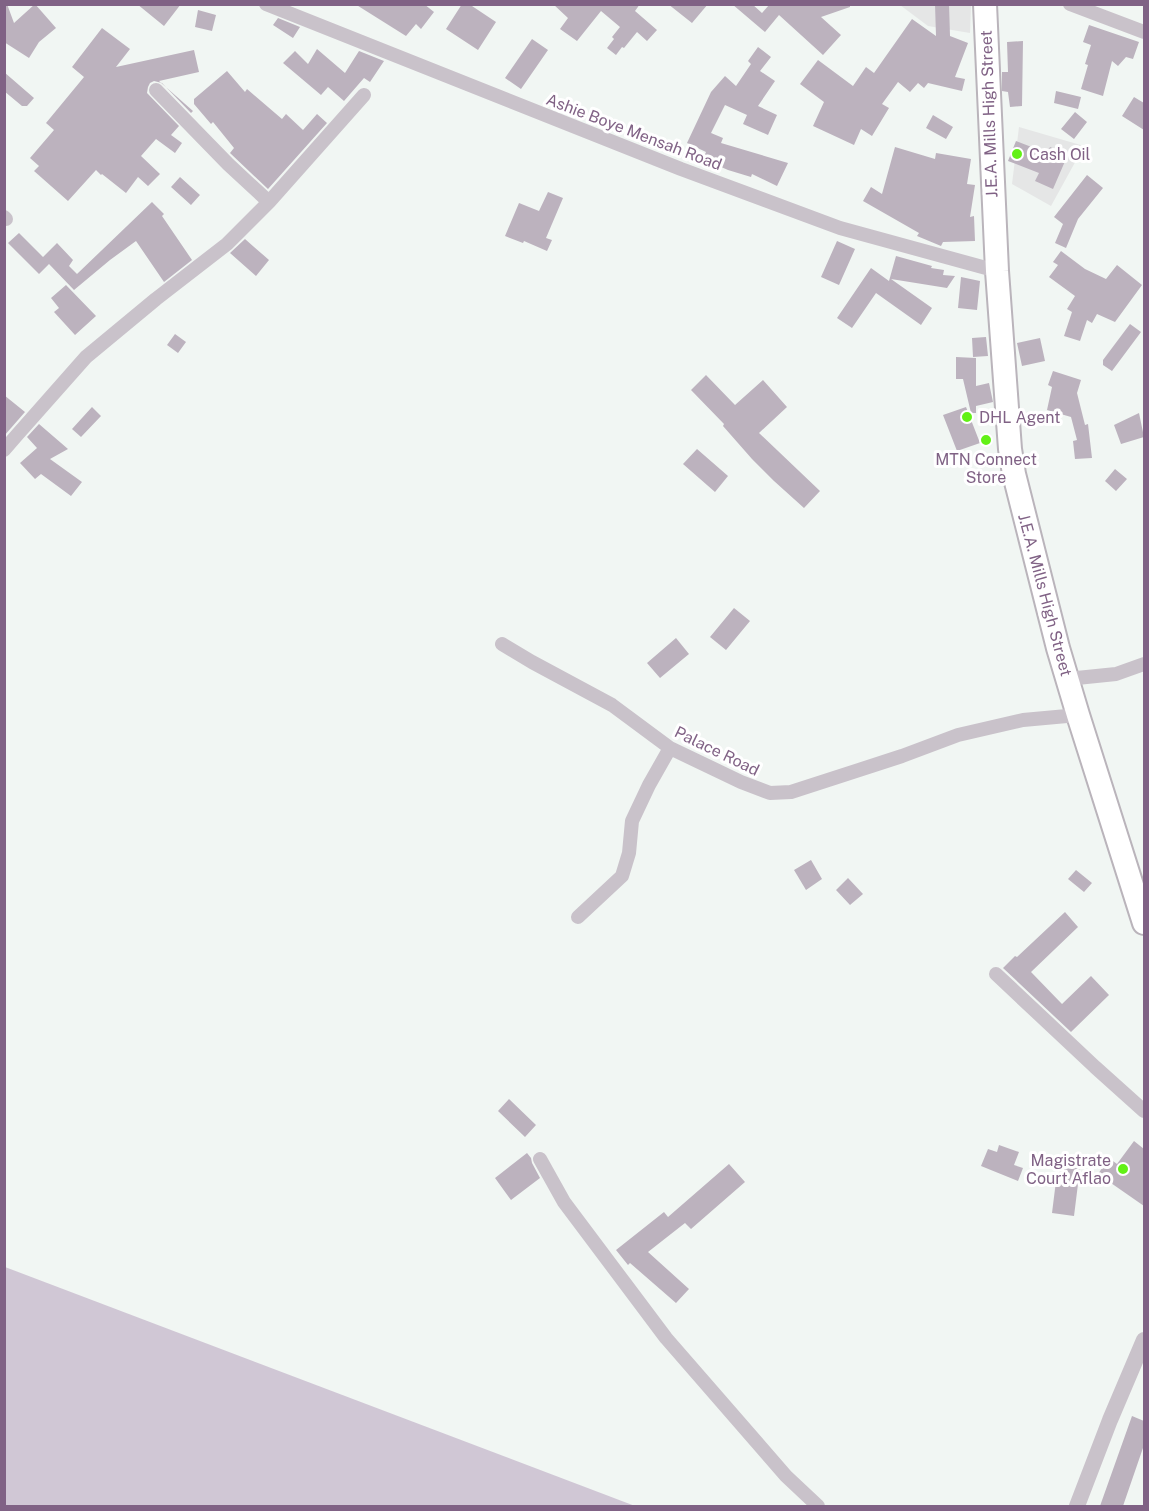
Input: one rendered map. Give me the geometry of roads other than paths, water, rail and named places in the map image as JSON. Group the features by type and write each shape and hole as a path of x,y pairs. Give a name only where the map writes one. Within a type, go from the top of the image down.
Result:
{"highway":[{"name":"J.E.A. Mills High Street","path":"985,4 997,271 1010,449 1017,486 1067,679 1144,923"}],"street":[{"name":"Ashie Boye Mensah Road","path":"266,4 681,169 840,228 997,271"},
{"path":"1070,4 1144,32"},
{"path":"156,90 228,164 269,202"},
{"path":"4,450 86,357 227,244 269,202 364,95"},
{"name":"Palace Road","path":"502,644 612,705 670,748 741,782 770,793 791,792 958,735 1023,720 1078,715"},
{"path":"1067,679 1116,674 1144,664"},
{"path":"578,917 622,876 629,853 632,821 670,748"},
{"path":"996,974 1144,1111"},
{"path":"540,1159 564,1202 666,1338 786,1476 818,1506"},
{"path":"1077,1506 1144,1340"}],"place":[{"name":"Cash Oil","path":"1017,154"},
{"name":"DHL Agent","path":"967,417"},
{"name":"MTN Connect Store","path":"986,440"},
{"name":"Magistrate Court Aflao","path":"1123,1169"}]}
